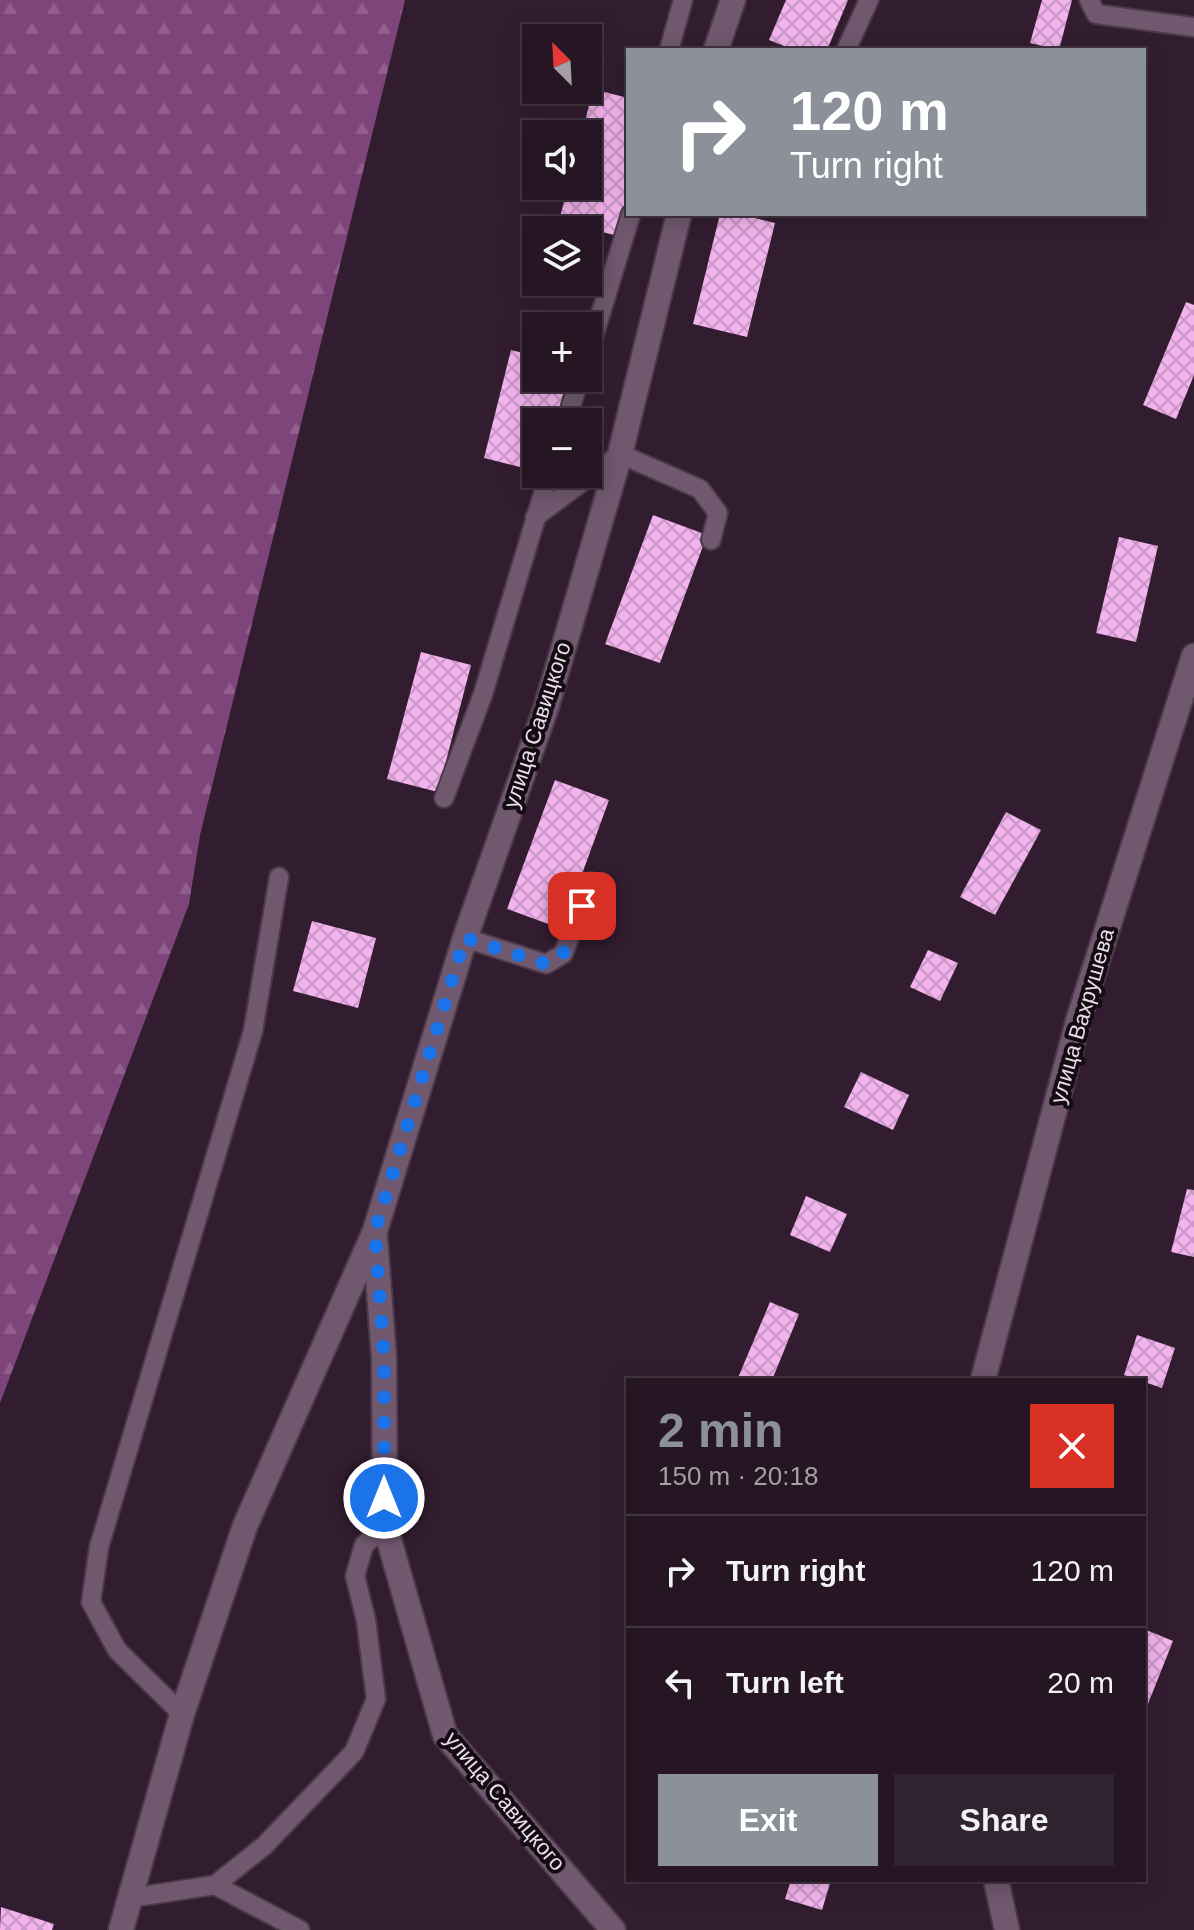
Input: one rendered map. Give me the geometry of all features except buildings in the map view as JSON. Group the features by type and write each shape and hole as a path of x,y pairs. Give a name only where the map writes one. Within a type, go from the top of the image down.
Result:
{"street":[{"path":"717,48 733,0"},
{"name":"улица Савицкого","path":"121,1930 182,1714 245,1526 375,1231 465,938 546,708 620,454 679,216"},
{"name":"улица Вахрушева","path":"984,1378 1079,1018 1194,656"},
{"name":"улица Савицкого","path":"375,1231 384,1358 385,1526 445,1735 613,1930"},
{"path":"996,1882 1007,1930"}],"lane":[{"path":"670,48 683,0"},
{"path":"847,48 869,0"},
{"path":"1089,0 1096,14 1194,27"},
{"path":"601,312 630,216"},
{"path":"535,517 620,454 700,489 718,513 711,540"},
{"path":"444,798 483,694 544,488"},
{"path":"182,1714 117,1650 91,1602 99,1547 253,1031 279,877"},
{"path":"465,938 546,964 563,954 591,882"},
{"path":"130,1898 215,1885 264,1846 354,1752 376,1699 366,1620 355,1576 364,1545 385,1526"},
{"path":"215,1885 300,1930"}],"green space":[{"path":"0,0 405,0 200,835 189,904 0,1403"}],"route":[{"path":"384,1498 384,1358 375,1231 465,938 546,964 563,954 582,906"}]}
